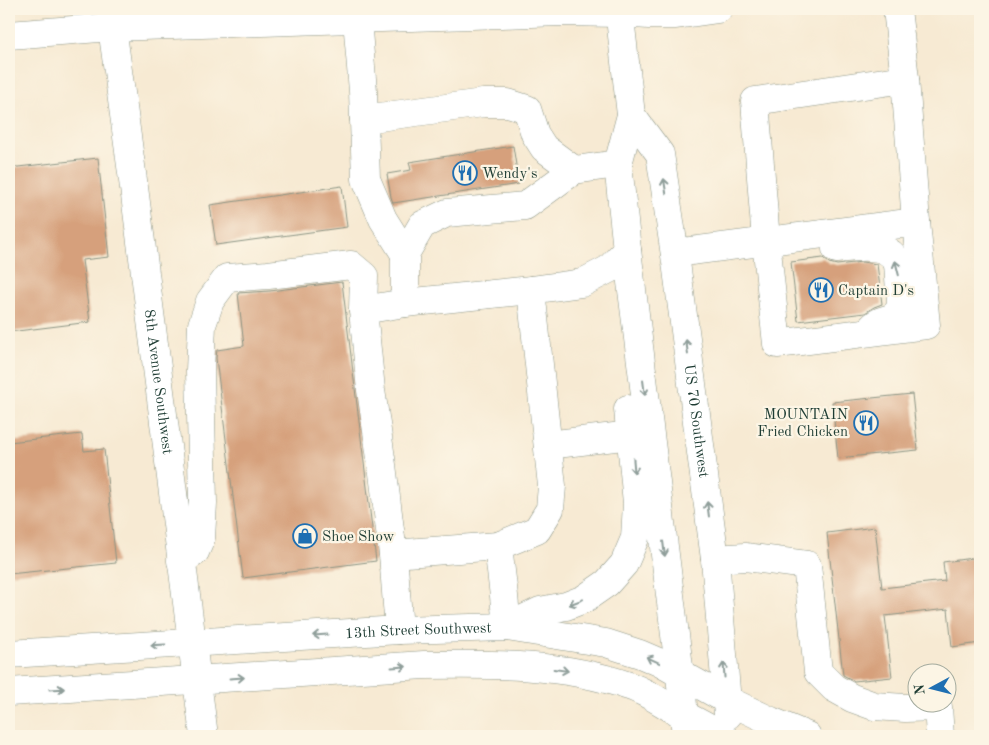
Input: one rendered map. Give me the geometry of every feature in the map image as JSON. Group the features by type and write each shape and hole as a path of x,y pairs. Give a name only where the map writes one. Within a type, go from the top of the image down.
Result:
{"main road":[{"path":"9,35 248,16 619,11 649,15 676,15 718,9"},
{"path":"896,9 905,79 926,325 777,344 775,240 755,101 905,79"},
{"name":"US 70 Southwest","path":"619,11 631,115 618,164 680,675 684,726"},
{"path":"341,16 363,90 366,179 383,219 405,254"},
{"name":"8th Avenue Southwest","path":"112,27 204,736"},
{"path":"364,119 483,102 508,103 527,109 534,134 544,148 574,170"},
{"name":"US 70 Southwest","path":"631,115 660,154 675,253 715,559 729,736"},
{"path":"405,303 405,254 422,225 447,214 525,206 574,170 618,164"},
{"path":"675,253 916,222"},
{"path":"775,240 800,253 866,246 876,247 892,255 897,264 902,299 899,310 896,315 878,322 867,332"},
{"path":"363,310 405,303 582,283 609,269 627,250"},
{"path":"181,561 195,552 201,538 203,503 200,371 202,325 210,301 227,278 351,265 364,276 363,310 371,390 393,554 399,630"},
{"path":"498,546 507,627 540,611 566,606 584,599 607,582 624,564 635,538 637,503 618,323 631,280"},
{"path":"393,554 498,546 537,530 550,509 552,486 531,290"},
{"path":"548,445 631,435"},
{"path":"715,559 745,557 806,565 818,672 834,688 852,698 874,706 905,708 938,707 940,736"},
{"name":"13th Street Southwest","path":"9,654 399,630 507,627 606,643 640,654 661,663 727,700 807,736"},
{"path":"9,692 424,665 492,664 531,666 587,674 629,686 644,692 684,726 724,736"}],"building":[{"path":"513,146 519,184 393,203 387,174 411,170 409,162"},
{"path":"98,158 109,257 82,260 90,322 9,332 9,168"},
{"path":"342,186 347,227 216,245 210,205"},
{"path":"823,258 829,263 837,265 862,262 877,264 882,304 865,313 798,321 791,262"},
{"path":"342,282 376,561 243,578 216,358 217,350 244,346 238,293"},
{"path":"912,394 918,450 838,458 832,402"},
{"path":"82,434 84,451 104,449 116,563 9,574 9,442"},
{"path":"875,527 882,588 945,581 943,562 980,557 980,643 952,647 948,609 885,616 892,677 854,681 843,675 827,533"}],"place":[{"name":"Wendy's","path":"465,173"},
{"name":"Captain D's","path":"821,290"},
{"name":"MOUNTAIN Fried Chicken","path":"866,423"},
{"name":"Shoe Show","path":"305,536"}]}
